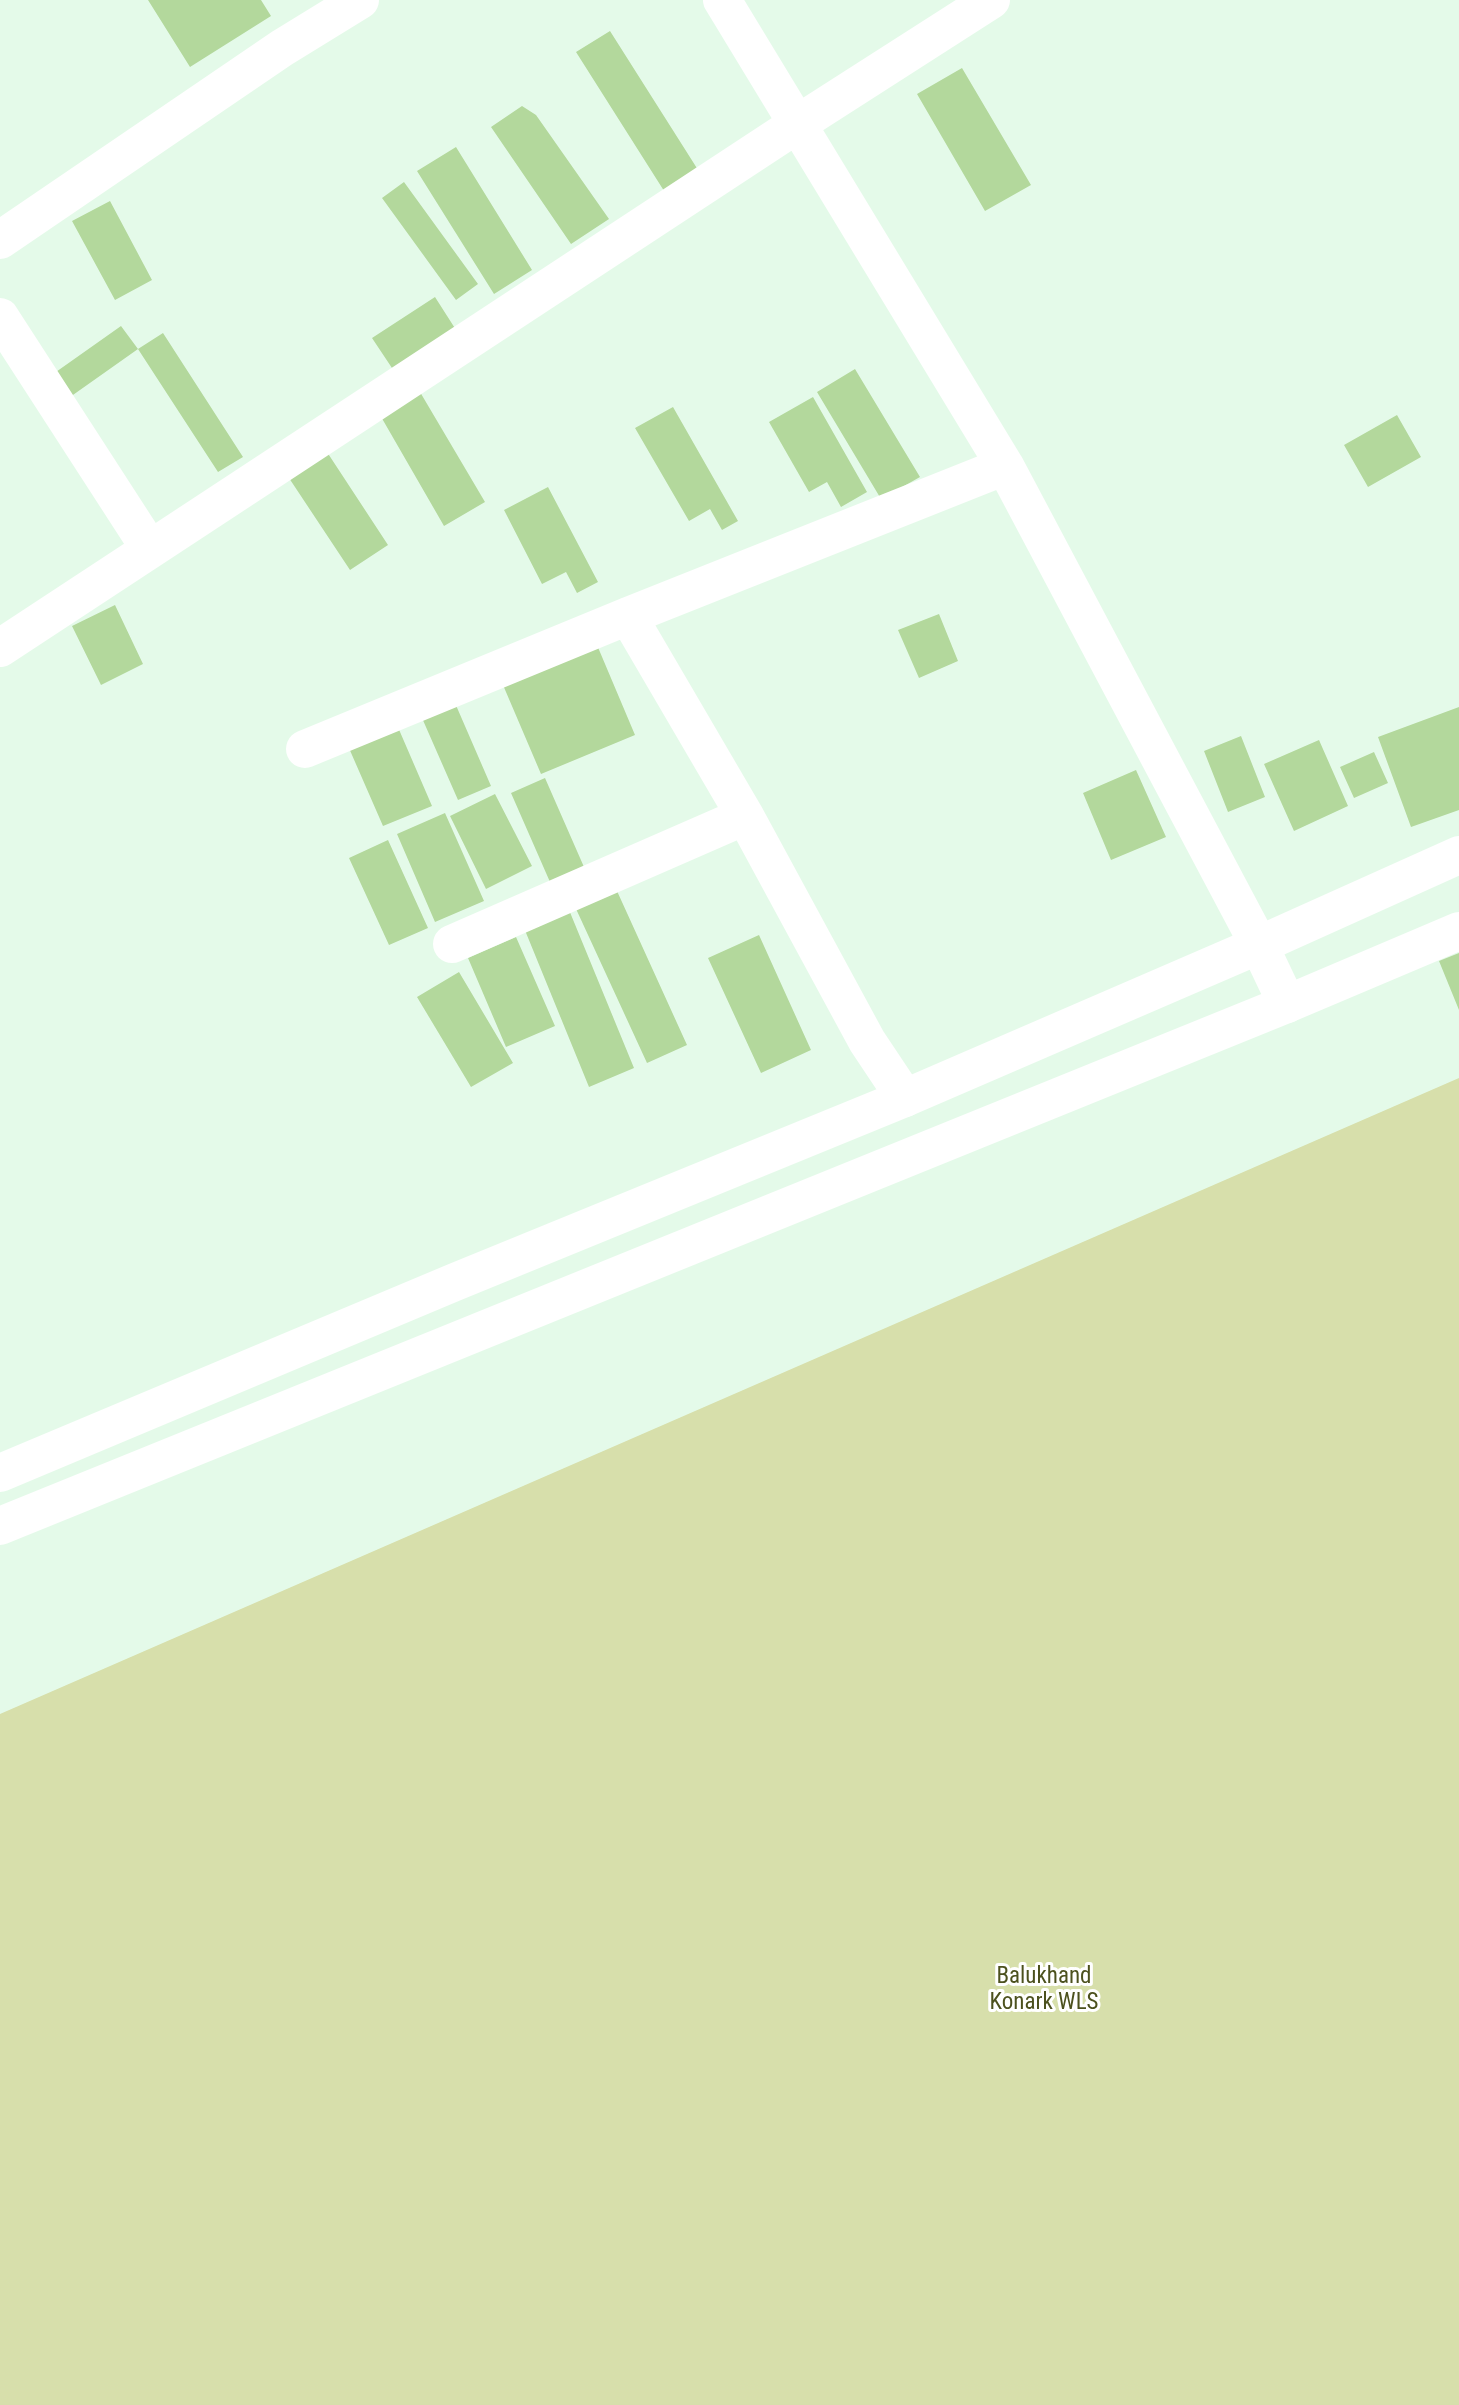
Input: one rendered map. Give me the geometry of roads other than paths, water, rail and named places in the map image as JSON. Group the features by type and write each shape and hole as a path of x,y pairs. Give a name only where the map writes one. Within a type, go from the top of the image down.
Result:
{"main road":[{"path":"0,240 282,48 360,0"},
{"path":"722,0 1005,466 1259,945 1287,1004"},
{"path":"0,648 799,123 991,0"},
{"path":"0,317 150,549"},
{"path":"305,749 628,615 1005,466"},
{"path":"628,615 746,816 867,1041 905,1098"},
{"path":"453,944 746,816"},
{"path":"0,1473 455,1282 905,1098 1459,855"},
{"path":"0,1526 1287,1004 1459,931"}],"park label":[{"name":"Balukhand Konark WLS","path":"1044,1990"}]}
